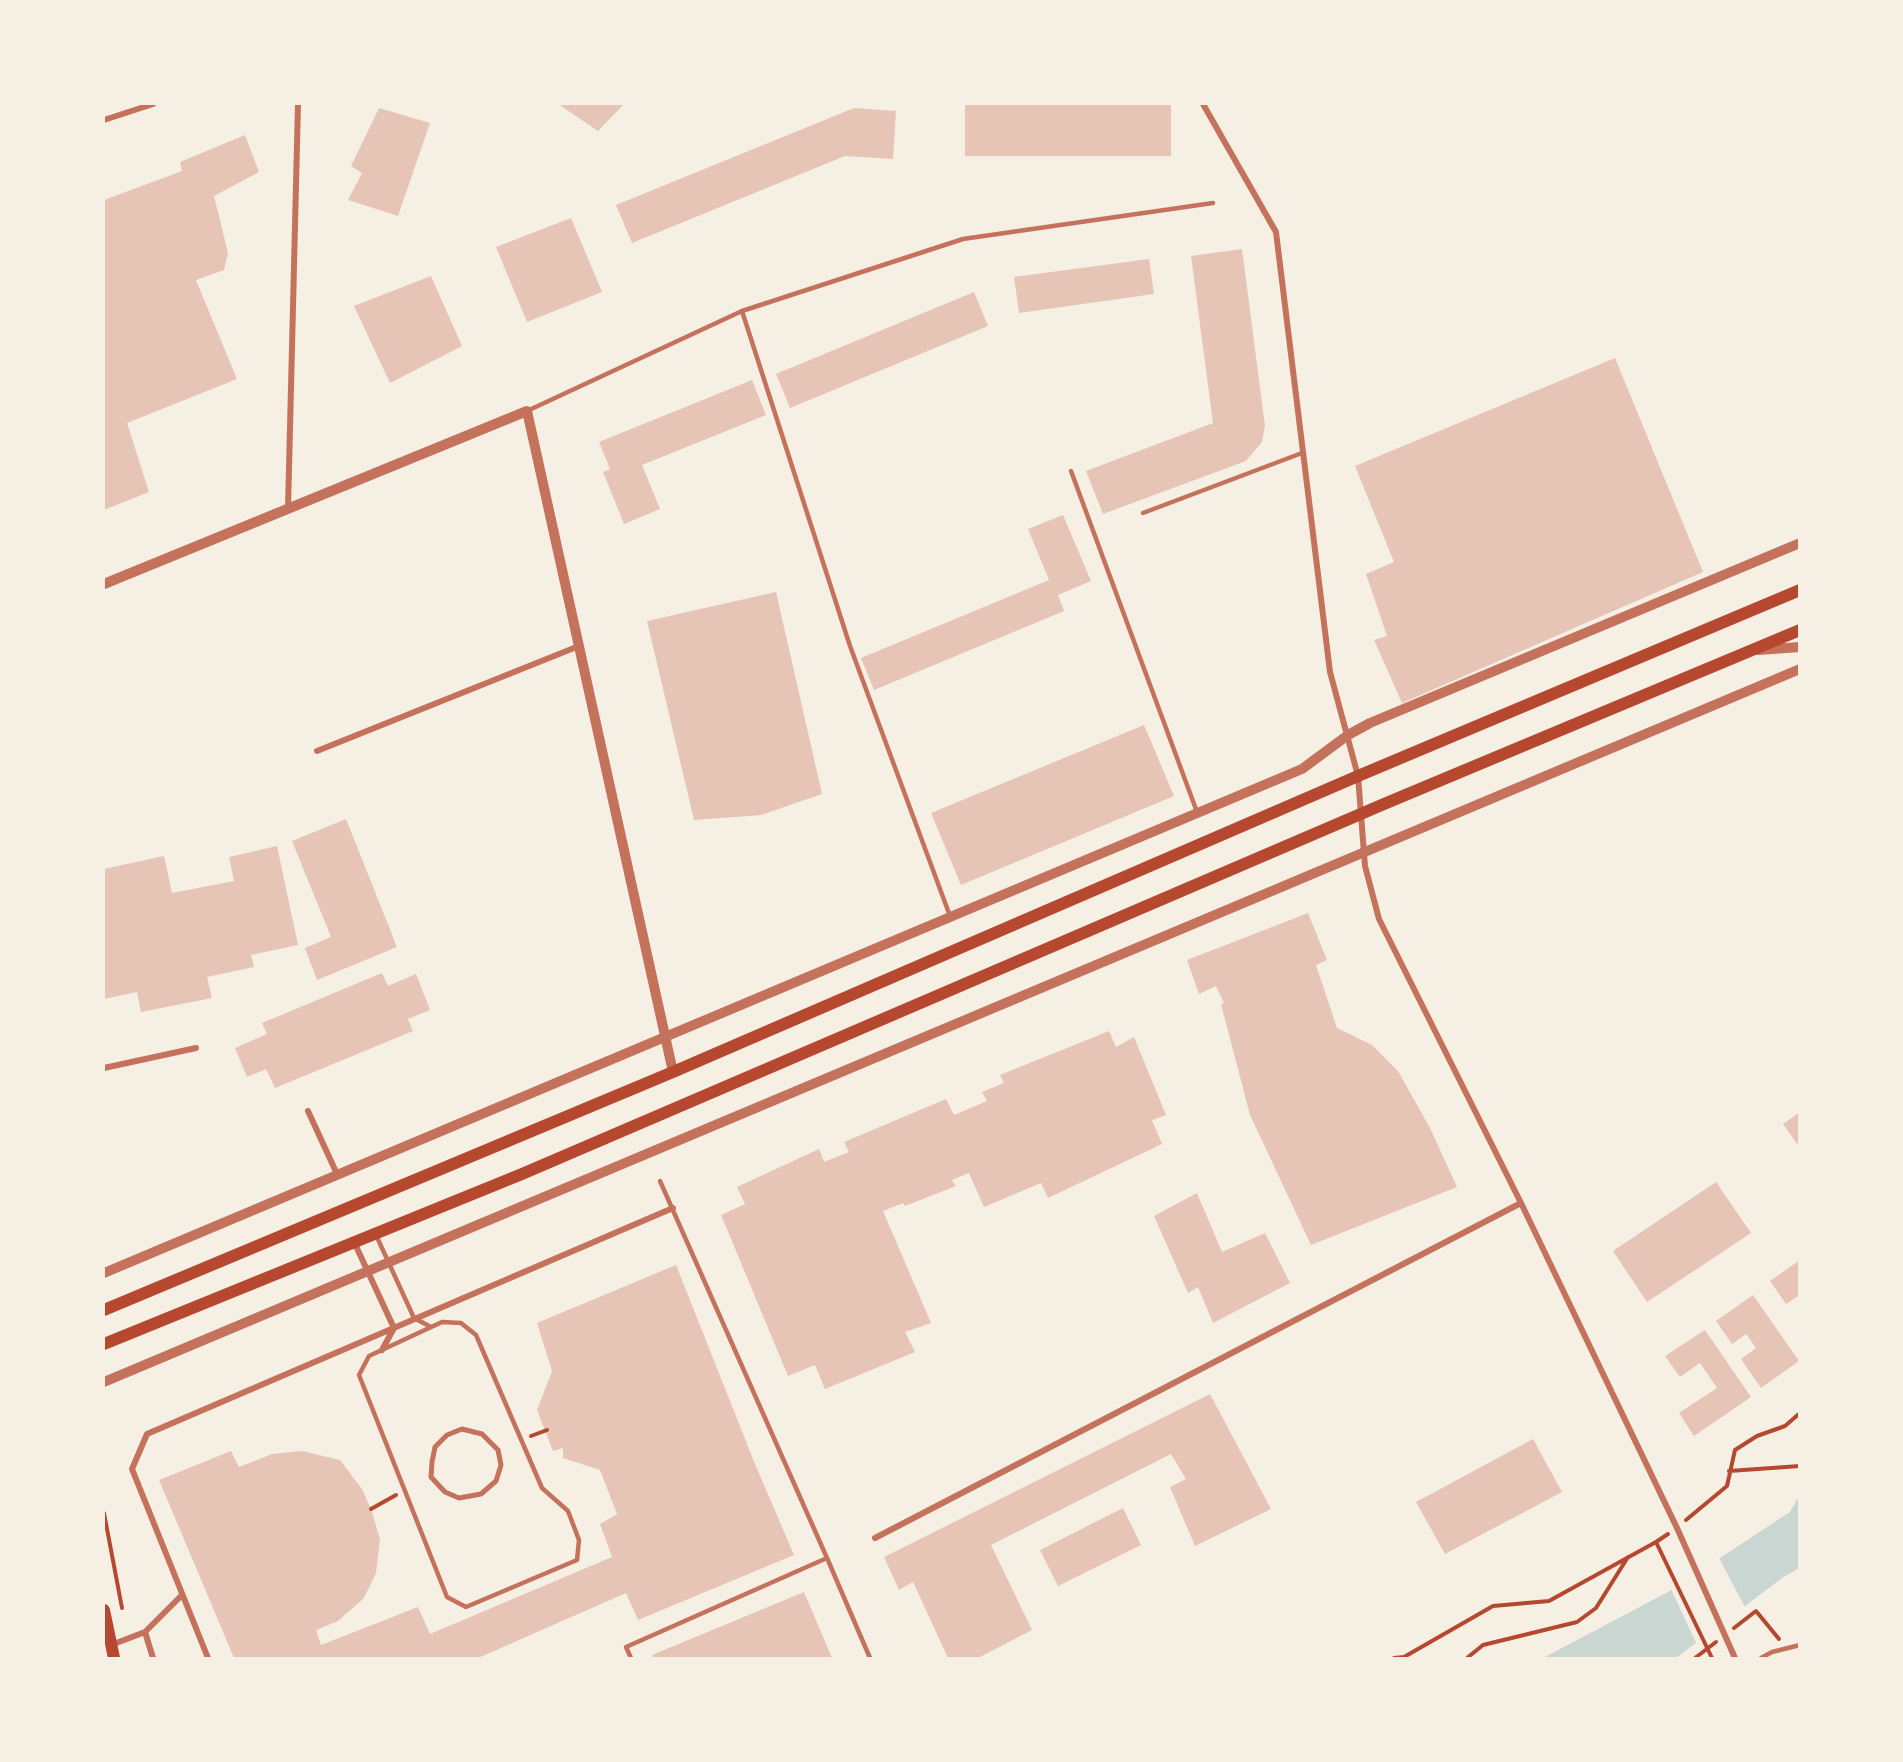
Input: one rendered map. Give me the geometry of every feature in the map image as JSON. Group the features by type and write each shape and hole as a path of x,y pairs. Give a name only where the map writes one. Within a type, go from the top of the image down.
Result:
{"main road":[{"path":"104,1310 673,1072 1358,776 1800,590"},
{"path":"104,1344 355,1244 1363,813 1800,630"},
{"path":"104,1610 114,1659"}],"street":[{"path":"104,120 153,104"},
{"path":"288,509 298,104"},
{"path":"1203,104 1276,232 1330,672 1358,776 1363,813 1363,853 1379,919 1521,1203 1693,1561 1735,1659"},
{"path":"104,584 527,411 673,1072"},
{"path":"104,1273 664,1035 1302,769 1348,735 1370,723 1800,543"},
{"path":"317,751 579,646"},
{"path":"1753,650 1800,646"},
{"path":"104,1382 1800,669"},
{"path":"104,1068 196,1048"},
{"path":"308,1110 337,1174"},
{"path":"875,1538 1521,1203"},
{"path":"208,1659 132,1469 147,1434 673,1208"},
{"path":"355,1244 394,1328"},
{"path":"382,1350 394,1328"},
{"path":"462,1429 482,1434 498,1450 501,1466 496,1481 481,1494 459,1498 445,1492 431,1477 435,1447 447,1435 462,1429"},
{"path":"111,1646 145,1632 182,1595"},
{"path":"145,1632 153,1659"}],"lane":[{"path":"527,411 742,311 963,238 1213,203"},
{"path":"742,311 850,646 950,916"},
{"path":"1143,513 1302,453"},
{"path":"1071,471 1197,813"},
{"path":"660,1180 870,1659"},
{"path":"376,1235 414,1318 431,1327"},
{"path":"442,1322 461,1323 476,1335 542,1488 568,1511 579,1540 577,1560 466,1607 447,1597 359,1375 369,1356 431,1327 442,1322"},
{"path":"631,1659 626,1647 827,1558"},
{"path":"1761,1659 1800,1645"}],"path":[{"path":"1394,1659 1404,1657 1493,1606 1549,1601 1656,1542 1677,1528 1727,1486 1735,1450 1757,1437 1785,1426 1800,1413"},
{"path":"1729,1471 1800,1466"},
{"path":"104,1513 128,1639"},
{"path":"1656,1542 1712,1659"},
{"path":"1467,1659 1483,1645 1577,1622 1596,1608 1628,1556"},
{"path":"1756,1611 1787,1648"}],"shaded area":[{"path":"1799,1496 1799,1568 1782,1578 1676,1658 1543,1658 1668,1592 1790,1512"}],"pier":[{"path":"1718,1556 1746,1609 1698,1647 1670,1587"}],"building":[{"path":"563,104 624,104 598,131 561,106"},
{"path":"965,104 1171,104 1171,156 965,156"},
{"path":"379,108 430,123 398,216 348,200 362,173 351,166"},
{"path":"854,108 896,111 893,159 845,156 632,243 616,205"},
{"path":"245,135 259,172 214,196 228,253 224,270 196,280 237,379 127,423 149,492 104,510 104,200 182,171 180,162"},
{"path":"571,218 602,292 527,322 496,247"},
{"path":"1242,249 1265,426 1262,442 1246,461 1103,514 1086,471 1213,423 1191,256"},
{"path":"1149,259 1154,294 1019,313 1014,277"},
{"path":"431,276 462,346 390,383 354,306"},
{"path":"974,292 988,326 790,408 776,374"},
{"path":"1615,358 1703,572 1402,703 1374,640 1387,636 1366,574 1394,562 1355,466"},
{"path":"752,380 766,415 642,465 660,509 624,524 603,472 610,469 599,442"},
{"path":"1063,515 1091,581 1058,595 1064,611 874,690 861,658 1049,580 1028,529"},
{"path":"776,592 822,794 761,815 694,820 647,621"},
{"path":"1144,725 1174,796 961,885 931,813"},
{"path":"346,819 397,947 317,980 305,948 331,937 292,841"},
{"path":"277,846 298,945 251,955 254,967 207,977 212,998 141,1012 137,992 104,999 104,869 164,856 172,893 234,881 229,857"},
{"path":"1308,913 1327,960 1316,965 1337,1028 1372,1045 1398,1071 1430,1128 1457,1187 1311,1245 1250,1115 1221,1004 1224,1003 1216,986 1199,994 1187,960"},
{"path":"382,973 388,986 416,974 430,1010 408,1019 413,1031 275,1088 266,1069 247,1077 235,1048 267,1034 262,1023"},
{"path":"1109,1031 1116,1047 1134,1037 1166,1115 1152,1120 1162,1144 1048,1198 1041,1183 984,1207 969,1173 952,1180 956,1186 905,1206 903,1203 883,1211 931,1323 905,1332 915,1352 825,1389 815,1365 788,1376 721,1215 745,1204 737,1187 819,1149 824,1162 849,1152 844,1142 946,1099 954,1115 987,1101 982,1092 1004,1083 1000,1075"},
{"path":"1800,1112 1800,1148 1783,1124"},
{"path":"1716,1182 1751,1233 1647,1302 1613,1251"},
{"path":"1197,1193 1222,1252 1265,1233 1290,1283 1213,1323 1198,1287 1188,1293 1154,1216"},
{"path":"1800,1260 1800,1295 1786,1304 1770,1281"},
{"path":"676,1265 755,1464 794,1555 638,1620 626,1593 478,1658 234,1658 159,1480 231,1451 239,1467 272,1454 302,1451 340,1460 362,1489 380,1539 376,1573 364,1598 338,1621 316,1630 321,1645 418,1607 430,1634 612,1557 600,1524 617,1514 600,1470 563,1458 563,1448 553,1451 537,1410 552,1371 537,1323"},
{"path":"1753,1295 1799,1361 1761,1388 1741,1359 1756,1348 1746,1334 1732,1344 1716,1321"},
{"path":"1705,1330 1751,1397 1694,1436 1679,1413 1717,1388 1700,1363 1680,1377 1665,1356"},
{"path":"1210,1394 1271,1509 1195,1546 1170,1487 1186,1479 1171,1454 991,1545 1032,1630 978,1658 948,1658 913,1582 899,1590 884,1557"},
{"path":"1533,1439 1562,1492 1445,1554 1416,1502"},
{"path":"1123,1508 1141,1545 1058,1586 1040,1550"},
{"path":"804,1592 832,1658 653,1658 652,1655"}]}
